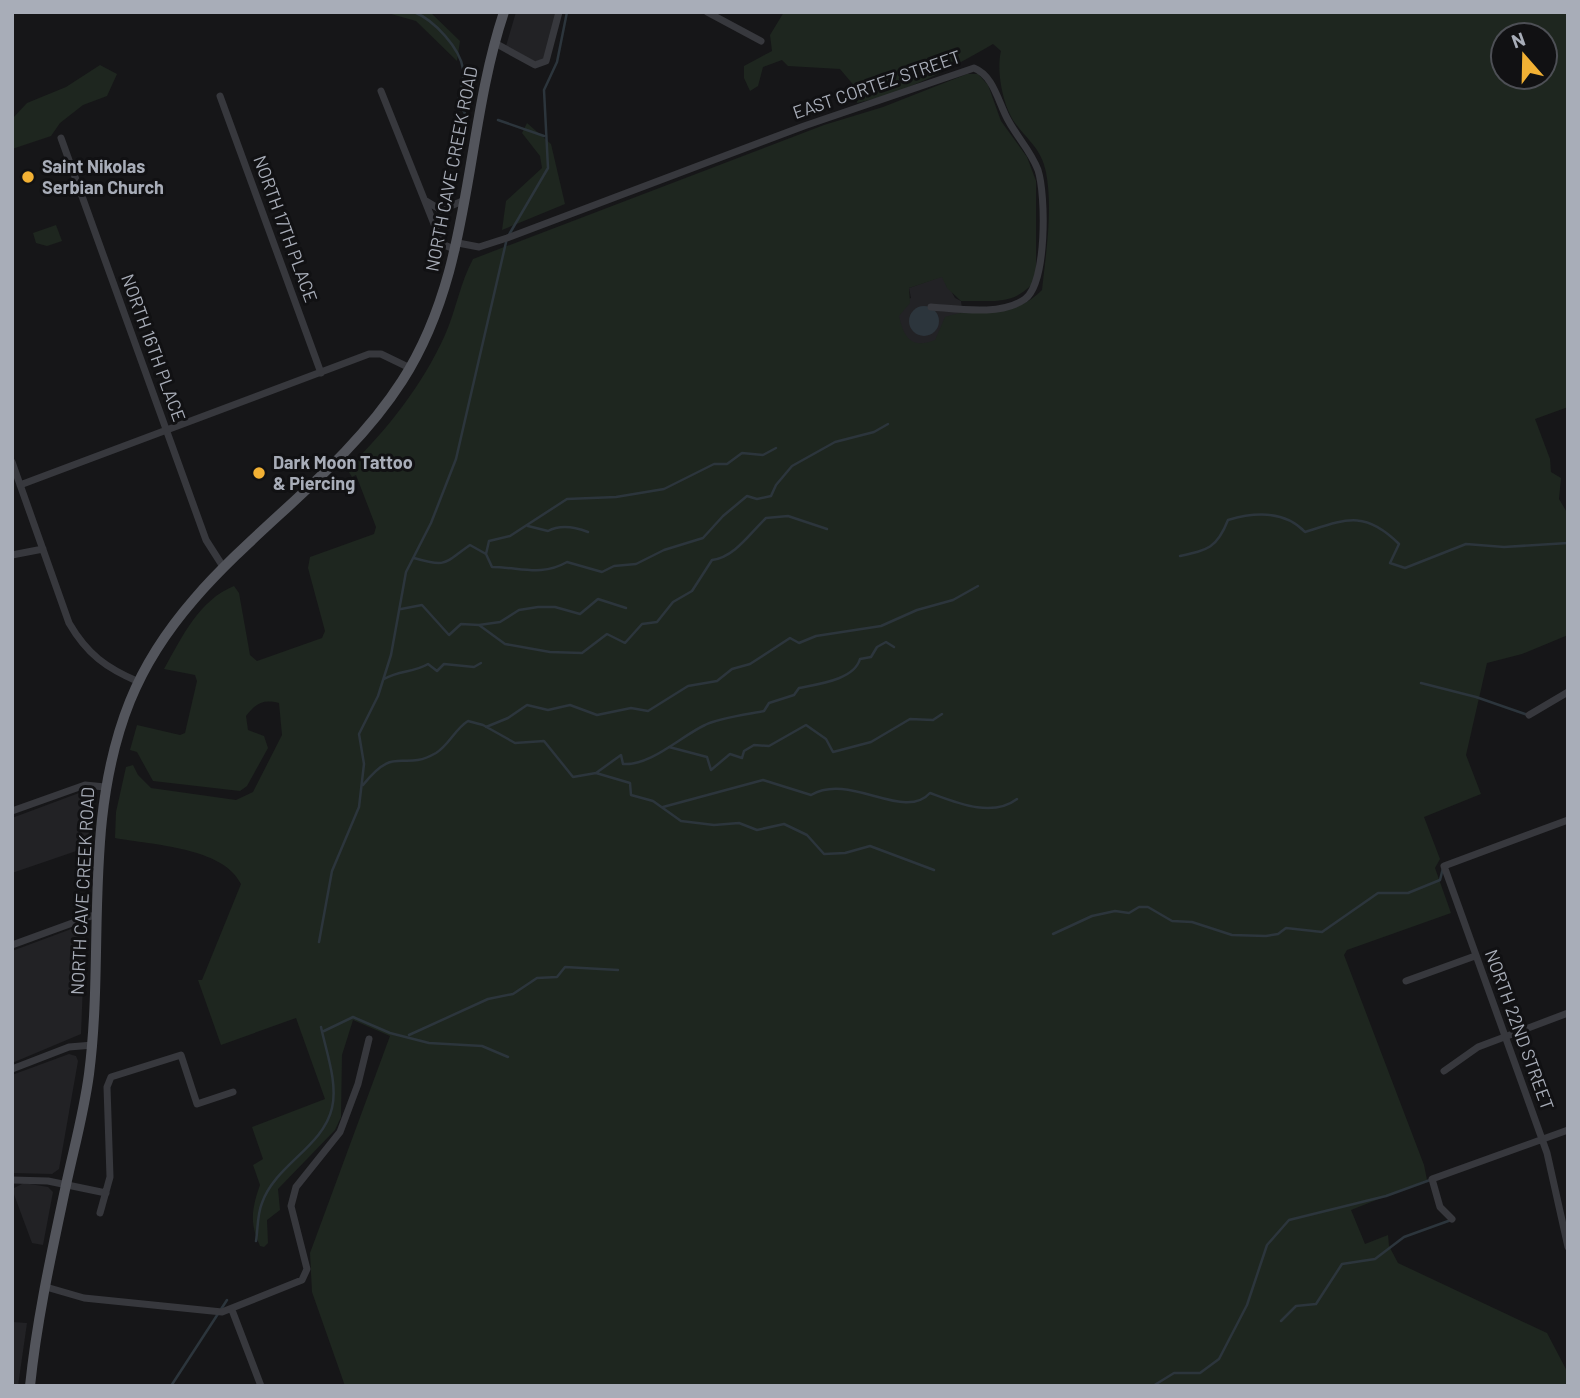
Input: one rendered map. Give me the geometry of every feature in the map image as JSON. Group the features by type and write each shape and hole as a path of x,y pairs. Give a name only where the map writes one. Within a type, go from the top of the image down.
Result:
{"main road":[{"name":"NORTH CAVE CREEK ROAD","path":"30,1386 46,1287 84,1108 93,1045 105,787 122,722 139,682 177,617 222,565 353,443 382,410 410,368 432,326 457,247 495,43 504,12"}],"street":[{"path":"495,43 535,65 546,61 559,12"},
{"path":"707,12 761,41"},
{"name":"EAST CORTEZ STREET","path":"457,247 479,247 804,126 974,68 989,78 1009,122 1025,144 1038,172 1042,226 1040,267 1035,287 1010,307 931,307"},
{"path":"381,91 412,175 442,244 457,247"},
{"name":"NORTH 17TH PLACE","path":"220,96 321,373"},
{"name":"NORTH 16TH PLACE","path":"61,138 206,540 222,565"},
{"path":"425,201 441,210 467,199"},
{"path":"20,485 374,354 410,368"},
{"path":"12,462 69,623 82,645 104,665 139,682"},
{"path":"12,555 43,548"},
{"path":"1529,715 1565,694 1568,704"},
{"path":"12,811 85,786 105,787"},
{"name":"NORTH 22ND STREET","path":"1568,820 1444,866 1542,1140 1568,1247"},
{"path":"12,945 97,914"},
{"path":"1406,981 1475,956"},
{"path":"1444,1071 1478,1047 1568,1013"},
{"path":"46,1287 85,1298 222,1312 302,1280 307,1269 290,1206 296,1187 341,1132 358,1084 369,1039"},
{"path":"12,1069 69,1047 93,1045"},
{"path":"100,1213 110,1177 108,1081 118,1074 181,1055 197,1104 233,1092"},
{"path":"1452,1219 1440,1207 1432,1179 1568,1130"},
{"path":"12,1180 20,1178 106,1193"},
{"path":"232,1310 261,1386"}],"shaded area":[{"path":"384,12 430,12 460,41 457,61 416,21"},
{"path":"516,12 557,12 546,59 535,62 506,46"},
{"path":"784,12 1568,12 1568,407 1535,419 1550,459 1551,472 1561,478 1559,499 1568,514 1568,635 1522,654 1487,663 1466,755 1481,794 1424,817 1440,859 1435,868 1451,913 1347,950 1344,955 1424,1165 1427,1180 1351,1210 1365,1244 1388,1235 1389,1246 1398,1263 1547,1333 1568,1373 1568,1386 345,1386 312,1292 310,1253 390,1036 353,1020 342,1055 341,1117 335,1130 278,1189 280,1210 267,1220 268,1243 264,1247 260,1246 254,1230 253,1215 260,1185 253,1165 263,1159 252,1127 325,1099 296,1018 221,1045 198,980 202,980 241,884 232,872 219,862 203,855 115,838 116,812 126,767 133,765 138,775 151,788 236,800 253,792 282,735 279,703 260,703 246,716 248,730 264,736 268,748 247,786 240,791 153,781 137,752 130,750 137,725 180,735 185,733 197,681 195,675 164,669 201,610 222,592 234,586 239,593 250,655 257,661 322,638 325,631 308,568 310,557 374,534 376,527 356,475 352,477 347,469 390,423 426,372 445,335 473,259 824,125 883,107 967,74 978,74 988,85 1001,121 1027,157 1036,181 1036,279 1020,294 993,301 961,301 947,288 942,277 909,288 910,303 899,316 901,324 910,340 927,342 935,340 945,317 1008,309 1031,299 1042,290 1049,216 1046,172 1037,151 1015,123 1007,107 1000,78 1001,51 993,44 909,87 857,103 856,88 840,69 788,66 782,60 763,67 758,86 750,91 744,78 744,66 772,51 770,35"},
{"path":"100,65 117,74 107,96 83,105 60,123 51,136 12,149 12,119 27,103 66,87"},
{"path":"527,123 551,144 565,204 502,230 506,201 542,168 540,156 522,133"},
{"path":"56,225 62,241 47,246 36,243 33,233"},
{"path":"943,276 955,298 961,301 962,309 941,358 895,355 875,310 911,298 909,288"},
{"path":"924,306 930,307 938,315 938,327 930,335 924,336 918,335 910,327 909,321 910,315 918,307"},
{"path":"79,793 87,793 91,799 88,847 12,873 12,818"},
{"path":"74,928 81,929 85,934 81,1034 12,1063 12,951"},
{"path":"69,1054 76,1056 78,1061 59,1169 52,1174 12,1173 12,1075"},
{"path":"24,1183 48,1187 53,1192 43,1245 32,1243 12,1189"},
{"path":"12,1322 27,1323 18,1386 12,1386"}],"waterway":[{"path":"414,12 438,28 457,52 463,73 458,102 466,115"},
{"path":"319,942 332,871 359,807 364,764 359,734 378,696 391,655 406,572 431,523 456,459 507,238 548,168 544,90 557,62 567,12"},
{"path":"498,120 544,136"},
{"path":"414,558 433,563 445,562 470,545 486,554 492,567 539,570 567,562 602,572 614,566 636,564 664,550 703,538 723,516 747,496 757,499 771,496 776,485 792,466 835,442 874,432 888,424"},
{"path":"486,554 489,541 510,536 567,499 616,497 664,489 714,464 727,464 742,453 763,455 776,448"},
{"path":"1180,556 1210,546 1220,537 1228,520 1259,515 1288,520 1305,532 1344,521 1365,522 1387,533 1399,544 1390,563 1405,568 1466,544 1504,547 1568,543"},
{"path":"401,609 422,605 449,635 461,624 479,625 505,644 550,652 582,653 607,634 625,643 642,624 657,622 673,602 692,591 712,560 728,554 742,544 766,518 788,516 827,529"},
{"path":"528,526 548,531 568,527 588,532"},
{"path":"486,727 508,718 527,705 548,710 570,705 597,715 631,708 648,711 688,686 717,681 732,669 750,664 790,638 799,643 816,636 881,626 917,610 953,600 978,586"},
{"path":"479,625 500,622 519,610 538,607 555,607 580,614 598,599 626,608"},
{"path":"596,773 621,755 623,764 644,760 711,723 764,711 769,703 794,695 799,688 825,683 851,672 860,659 871,657 877,647 886,642 894,647"},
{"path":"384,679 428,664 437,671 444,664 474,667 481,663"},
{"path":"1421,683 1476,697 1528,715"},
{"path":"669,747 707,757 711,770 730,754 742,758 744,751 754,745 769,746 806,725 826,739 833,752 871,742 910,719 933,720 942,714"},
{"path":"363,785 383,765 414,761 436,753 468,721 483,725 515,743 544,741 573,777 596,773 630,783 631,795 653,801 681,821 714,825 739,823 757,830 784,824 807,835 824,854 845,853 870,846 934,870"},
{"path":"663,807 763,780 811,795 842,789 906,802 919,800 930,793 974,807 986,808 1007,805 1017,799"},
{"path":"1053,934 1092,916 1115,911 1129,913 1139,907 1148,907 1172,921 1192,922 1232,935 1266,936 1278,934 1286,928 1322,932 1378,893 1408,893 1440,880 1443,868"},
{"path":"409,1035 488,999 513,994 537,978 557,977 565,967 618,970"},
{"path":"324,1031 353,1017 390,1033 429,1043 482,1046 508,1057"},
{"path":"256,1241 259,1212 268,1190 319,1134 332,1108 334,1088 321,1027"},
{"path":"1153,1386 1174,1373 1200,1373 1219,1359 1247,1305 1267,1245 1289,1220 1386,1196 1430,1180"},
{"path":"1281,1321 1296,1306 1316,1304 1342,1264 1375,1259 1404,1237 1451,1220"},
{"path":"171,1386 227,1300"}],"place":[{"name":"Saint Nikolas Serbian Church","path":"28,177"},
{"name":"Dark Moon Tattoo & Piercing","path":"259,473"}]}
